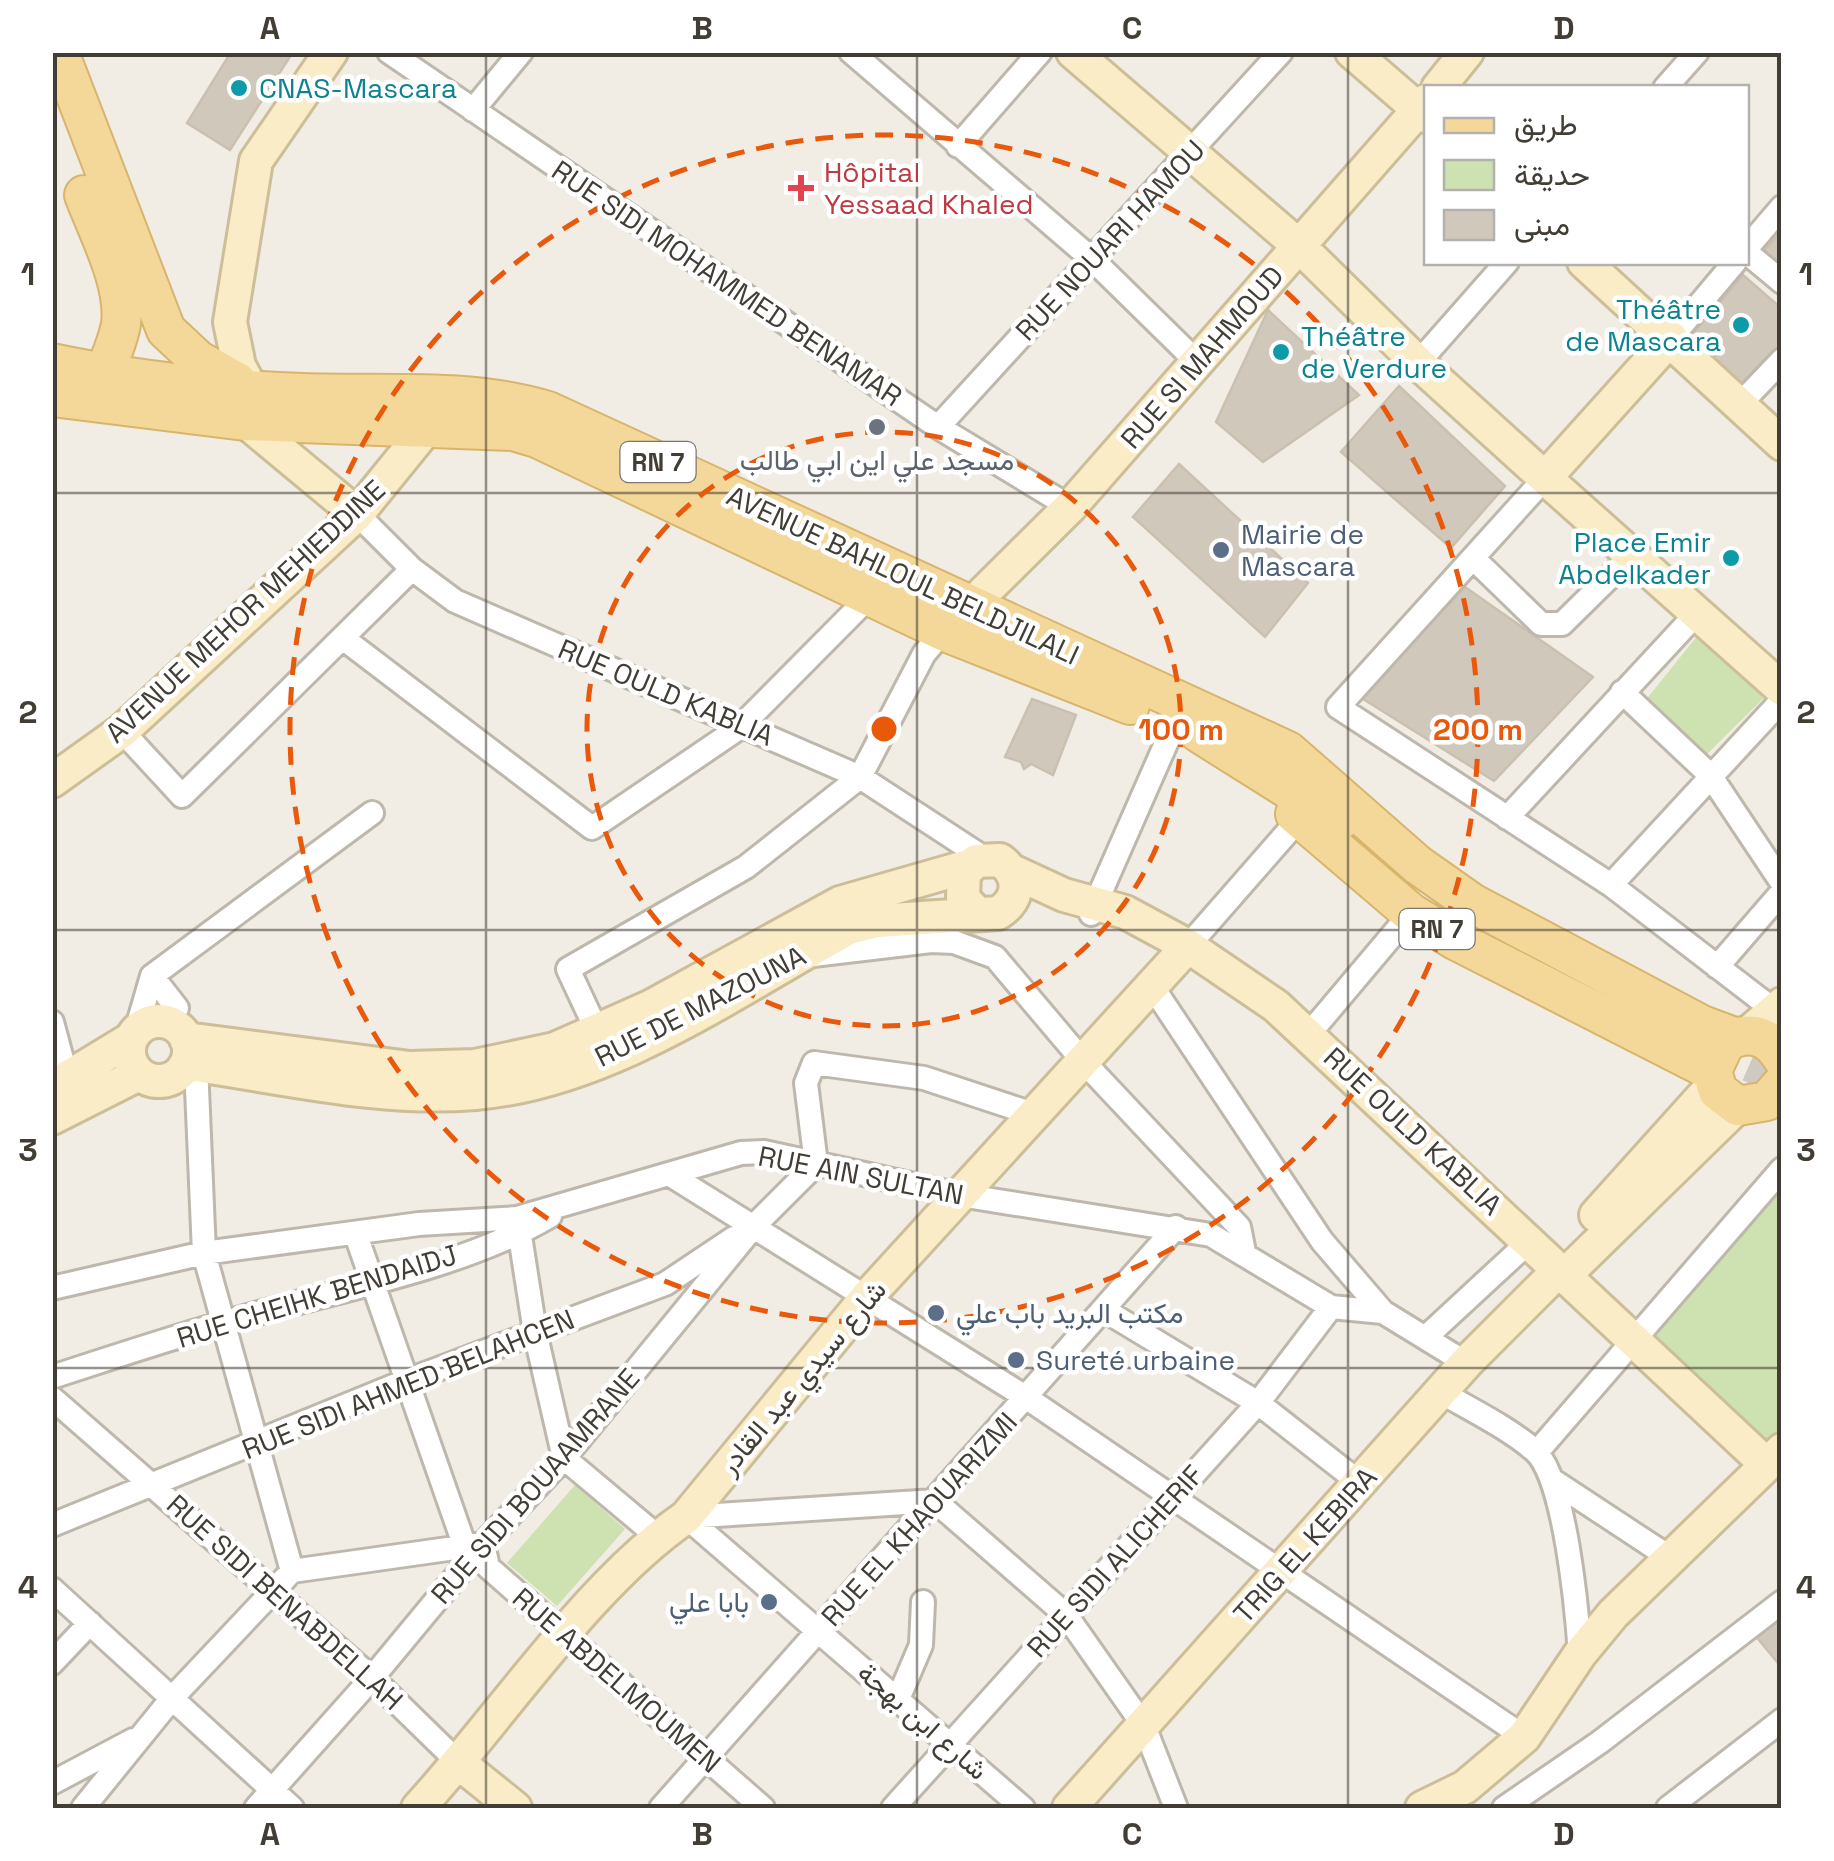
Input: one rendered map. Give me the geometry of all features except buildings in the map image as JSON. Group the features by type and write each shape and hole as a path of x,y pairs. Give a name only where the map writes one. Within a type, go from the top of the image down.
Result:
{"main road":[{"path":"59,52 166,330 248,406"},
{"path":"52,108 118,294 121,322 107,388"},
{"name":"AVENUE BAHLOUL BELDJILALI","path":"52,363 107,388"},
{"name":"AVENUE BAHLOUL BELDJILALI","path":"52,397 107,388 428,430 512,431 537,438 871,595 957,619"},
{"name":"AVENUE BAHLOUL BELDJILALI","path":"248,406 450,396 548,410 957,619 1198,725 1288,750 1418,865 1472,903 1702,1025 1750,1061"},
{"name":"AVENUE BAHLOUL BELDJILALI","path":"1198,725 1411,913 1455,940 1750,1061"},
{"name":"AVENUE BAHLOUL BELDJILALI","path":"1198,725 1353,831 1442,909 1750,1061"}],"street":[{"path":"331,52 256,162 230,322 248,406 357,514"},
{"name":"RUE SIDI MOHAMMED BENAMAR","path":"388,52 938,427 1070,507"},
{"path":"473,110 522,52"},
{"path":"852,52 1093,260 1198,362"},
{"path":"958,146 1040,52"},
{"path":"1073,52 1298,246 1418,363 1782,689"},
{"name":"RUE NOUARI HAMOU","path":"938,427 1282,52"},
{"path":"1352,52 1424,100"},
{"name":"RUE SI MAHMOUD","path":"1442,85 1467,52"},
{"path":"1669,85 1697,52"},
{"name":"RUE SI MAHMOUD","path":"957,619 1070,507 1424,107"},
{"path":"1749,247 1782,206"},
{"path":"1749,254 1782,282"},
{"path":"1418,363 1504,265"},
{"path":"1587,265 1742,403 1782,444"},
{"path":"1733,265 1338,707 1610,886 1717,966 1750,1061"},
{"path":"1742,403 1782,360"},
{"name":"AVENUE MEHOR MEHIEDDINE","path":"52,781 122,732 357,514 428,430 450,396"},
{"name":"RUE OULD KABLIA","path":"357,514 412,569 456,600 860,777 988,865 1064,895 1183,952 1309,1034 1628,1345 1767,1463"},
{"path":"1473,558 1540,624 1552,626 1562,624 1633,554"},
{"path":"122,732 182,796 412,569"},
{"path":"344,639 592,828 742,724 871,595"},
{"path":"1507,818 1699,611"},
{"path":"597,1032 568,970 746,867 860,777 924,654 957,619"},
{"path":"1622,692 1710,775 1782,883"},
{"path":"1610,886 1782,700"},
{"path":"1093,908 1198,725"},
{"path":"186,1045 163,1081 139,1074 129,1058 152,976 372,813"},
{"path":"1183,952 1300,818"},
{"path":"988,865 1016,891 990,910 960,890 988,865"},
{"name":"RUE DE MAZOUNA","path":"186,1045 426,1067 475,1066 555,1050 597,1032 840,903 988,865"},
{"path":"1717,966 1782,892"},
{"name":"RUE OULD KABLIA","path":"990,910 1093,908"},
{"name":"RUE DE MAZOUNA","path":"186,1045 408,1094 478,1093 578,1068 661,1031 849,928 877,921 990,910"},
{"path":"1309,1034 1411,913"},
{"path":"797,957 932,941 975,947 995,957 1082,1060 1239,1228 1244,1252"},
{"name":"RUE OULD KABLIA","path":"1183,952 1298,1044 1520,1250 1557,1272"},
{"name":"شارع سيدي عبد القادر","path":"418,1808 566,1634 657,1536 686,1516 868,1296 1183,952"},
{"path":"152,976 186,1045 204,1253 292,1572"},
{"path":"1152,986 1322,1241 1383,1312"},
{"path":"52,1022 60,1083 163,1021 186,1045"},
{"path":"1557,1272 1685,1119 1750,1061"},
{"path":"1557,1272 1750,1061"},
{"path":"816,1164 806,1083 814,1063 924,1078 1033,1114"},
{"path":"52,1118 139,1074"},
{"name":"RUE AIN SULTAN","path":"574,1202 741,1153 764,1152 960,1195 1211,1235 1332,1307 1383,1312 1466,1363"},
{"name":"RUE SIDI BOUAAMRANE","path":"263,1800 564,1458 754,1226 816,1164"},
{"path":"1537,1452 1782,1170"},
{"path":"672,1176 1026,1398 1524,1738"},
{"name":"RUE CHEIHK BENDAIDJ","path":"52,1377 222,1322 370,1282 574,1202"},
{"path":"52,1288 204,1253 419,1224 518,1226 535,1332 564,1458 657,1536"},
{"name":"RUE SIDI AHMED BELAHCEN","path":"52,1526 406,1381 665,1284 754,1226"},
{"name":"RUE EL KHAOUARIZMI","path":"662,1808 1176,1227"},
{"path":"84,1808 106,1799 140,1736 292,1572 477,1554 406,1381 356,1235"},
{"path":"1426,1337 1520,1250"},
{"name":"TRIG EL KEBIRA","path":"1070,1808 1466,1363 1557,1272"},
{"name":"RUE SIDI ALICHERIF","path":"893,1808 1258,1403 1332,1307"},
{"path":"1104,1310 1258,1403 1360,1483"},
{"path":"1440,1392 1537,1452 1552,1480 1576,1589 1580,1654"},
{"name":"RUE SIDI BENABDELLAH","path":"52,1398 155,1484 271,1594 372,1678 460,1763 514,1808"},
{"path":"1422,1808 1465,1787 1524,1738 1580,1654 1614,1614 1767,1463"},
{"path":"1552,1480 1670,1557"},
{"path":"686,1516 935,1501 1066,1615 1144,1726 1176,1808"},
{"name":"شارع ابن بهجة","path":"686,1516 1023,1808"},
{"name":"RUE ABDELMOUMEN","path":"477,1554 763,1808"},
{"path":"52,1589 173,1696 263,1800 292,1808"},
{"path":"1576,1589 1614,1614"},
{"path":"898,1699 922,1646 923,1602"},
{"path":"1504,1808 1600,1742 1782,1602"},
{"path":"52,1663 90,1623"},
{"path":"1668,1808 1782,1720"},
{"path":"52,1784 140,1736"}],"green space":[{"path":"1698,635 1769,693 1707,754 1645,701"},
{"path":"1781,1187 1781,1434 1767,1448 1651,1337"},
{"path":"575,1485 625,1529 557,1606 507,1563"}],"tunnel":[{"path":"1698,1040 1782,1077"}],"place":[{"name":"CNAS-Mascara","path":"239,88"},
{"name":"Hôpital Yessaad Khaled","path":"801,188"},
{"name":"Théâtre de Mascara","path":"1741,325"},
{"name":"Théâtre de Verdure","path":"1281,352"},
{"name":"مسجد علي اين ابي طالب","path":"877,427"},
{"name":"Mairie de Mascara","path":"1221,550"},
{"name":"Place Emir Abdelkader","path":"1731,558"},
{"name":"مكتب البريد باب علي","path":"936,1313"},
{"name":"Sureté urbaine","path":"1016,1360"},
{"name":"بابا علي","path":"769,1602"}]}
